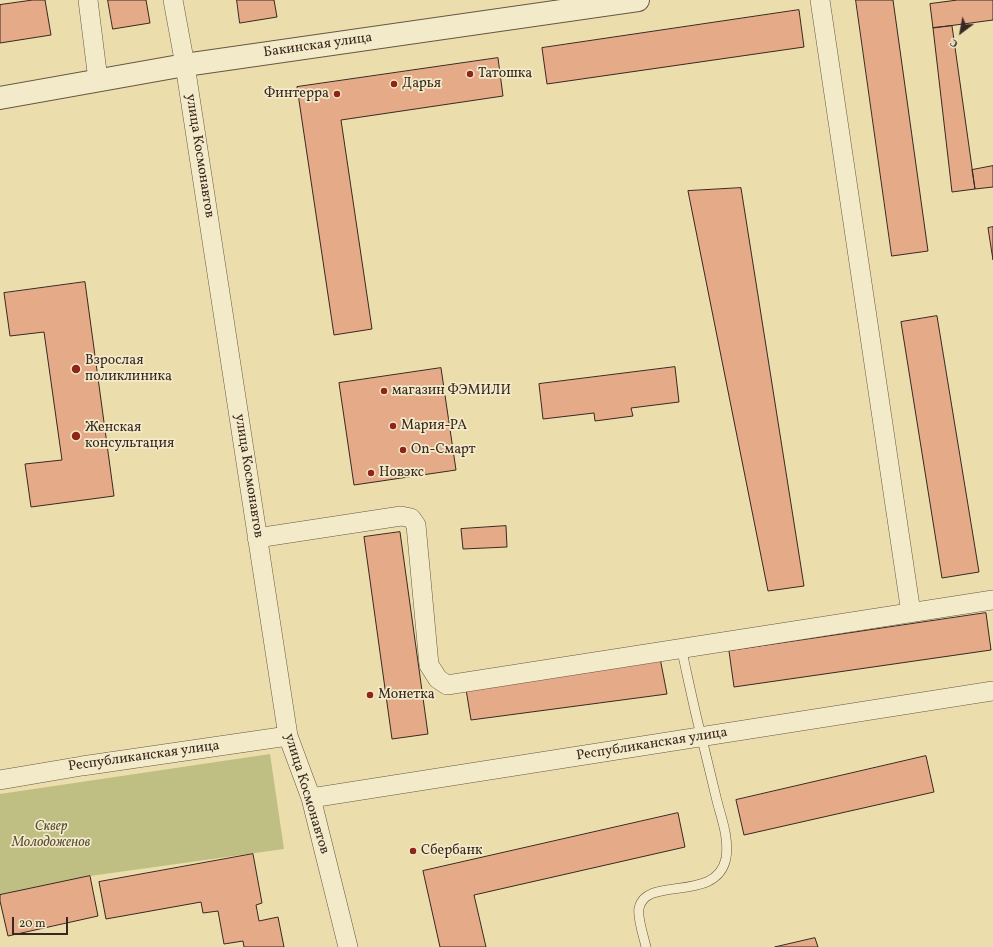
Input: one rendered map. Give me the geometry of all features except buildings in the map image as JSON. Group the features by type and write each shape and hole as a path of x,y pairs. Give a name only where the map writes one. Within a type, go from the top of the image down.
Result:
{"street":[{"path":"88,0 98,80"},
{"name":"улица Космонавтов","path":"173,0 288,736 311,798 348,947"},
{"name":"Бакинская улица","path":"0,98 184,65 638,0"},
{"path":"820,0 911,613"},
{"path":"257,538 401,516 411,518 416,525 428,665 438,679 447,684 993,600"},
{"name":"Республиканская улица","path":"311,798 993,691"},
{"name":"Республиканская улица","path":"0,780 82,766 288,736"}],"lane":[{"path":"646,947 640,922 639,908 644,898 654,892 706,883 717,876 722,869 726,858 727,839 701,737 681,647"}],"green space":[{"name":"Сквер Молодоженов","path":"270,754 284,849 90,876 0,895 0,794"}],"place":[{"name":"Татошка","path":"470,74"},
{"name":"Дарья","path":"394,84"},
{"name":"Финтерра","path":"337,94"},
{"name":"Взрослая поликлиника","path":"76,369"},
{"name":"магазин ФЭМИЛИ","path":"384,391"},
{"name":"Мария-РА","path":"393,426"},
{"name":"Женская консультация","path":"76,436"},
{"name":"On-Смарт","path":"403,450"},
{"name":"Новэкс","path":"371,473"},
{"name":"Монетка","path":"370,695"},
{"name":"Сбербанк","path":"413,851"}]}
